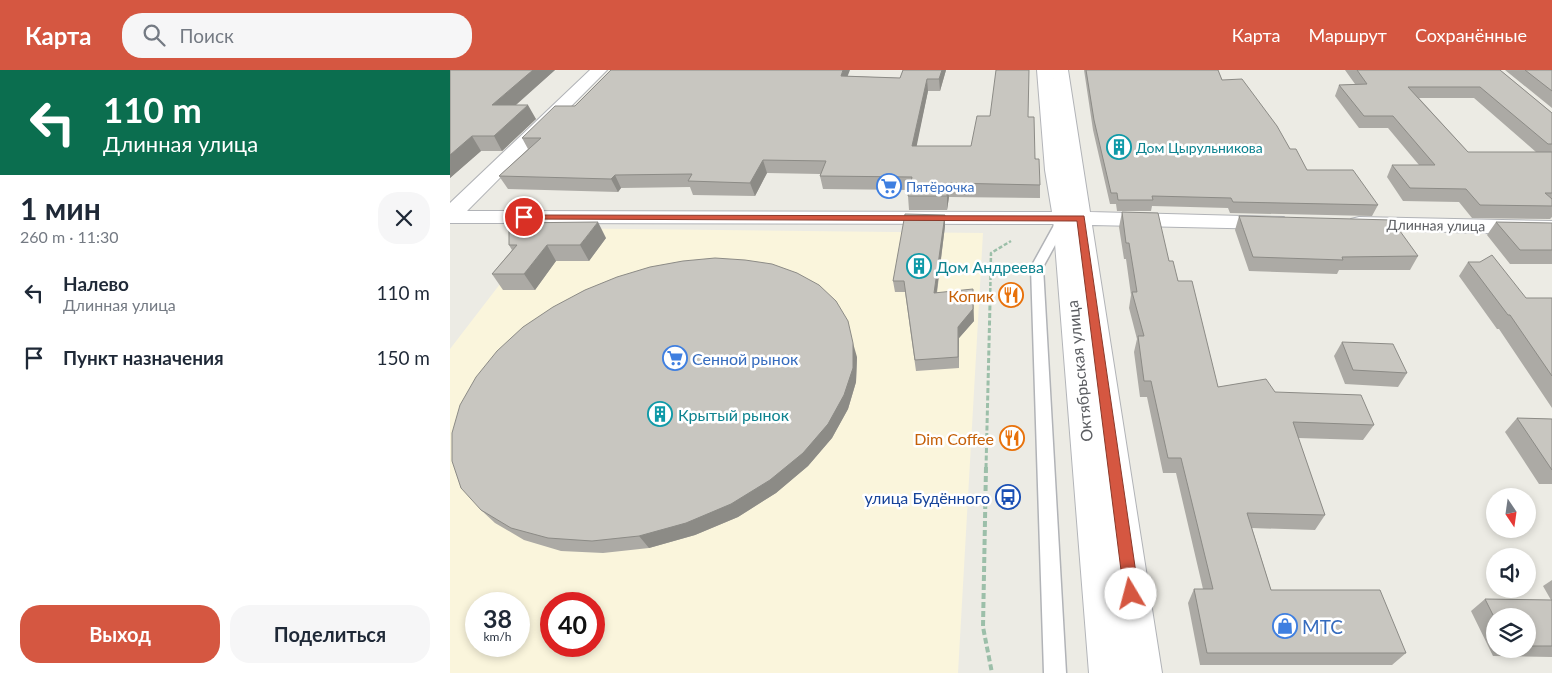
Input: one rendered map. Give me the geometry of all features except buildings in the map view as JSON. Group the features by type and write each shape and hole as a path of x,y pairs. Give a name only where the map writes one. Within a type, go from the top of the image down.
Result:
{"street":[{"path":"450,216 599,70"},
{"name":"Октябрьская улица","path":"1045,70 1055,170 1142,673"},
{"name":"Октябрьская улица","path":"1060,70 1064,218 1109,673"},
{"path":"450,216 1064,218 1297,222"},
{"name":"Длинная улица","path":"1336,223 1552,228"}],"lane":[{"path":"1055,673 1037,267 1064,218"}],"path":[{"path":"992,673 984,627 991,253 1064,218"}],"shaded area":[{"path":"543,228 983,233 958,673 450,673 450,349"}],"place":[{"name":"Дом Цырульникова","path":"1119,147"},
{"name":"Пятёрочка","path":"889,186"},
{"name":"Дом Андреева","path":"919,266"},
{"name":"Копик","path":"1011,295"},
{"name":"Сенной рынок","path":"675,358"},
{"name":"Крытый рынок","path":"660,414"},
{"name":"Dim Coffee","path":"1012,438"},
{"name":"улица Будённого","path":"1008,497"},
{"name":"МТС","path":"1285,626"}],"route":[{"path":"524,217 1081,218 1131,594"}]}
